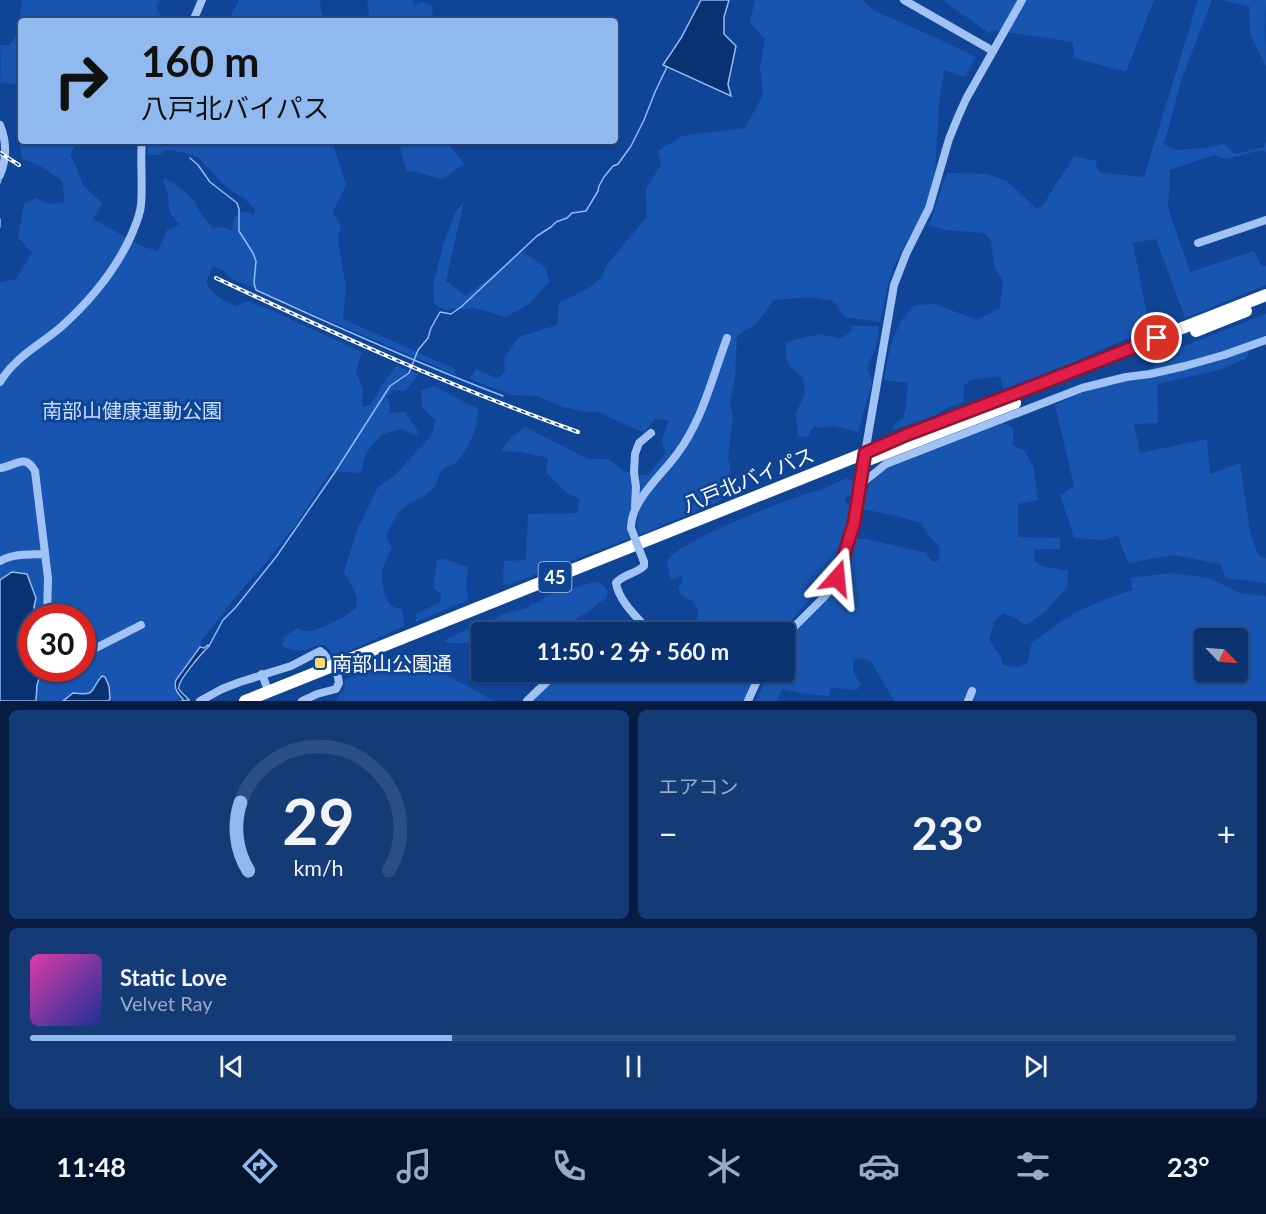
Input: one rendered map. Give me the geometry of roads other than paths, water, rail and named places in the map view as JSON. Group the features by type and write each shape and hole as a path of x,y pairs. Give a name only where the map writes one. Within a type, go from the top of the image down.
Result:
{"highway":[{"name":"八戸北バイパス","path":"864,458 916,431 1266,295"},
{"name":"八戸北バイパス","path":"245,701 334,668 864,458 1266,304"},
{"name":"八戸北バイパス","path":"263,701 334,668"}],"street":[{"path":"194,18 202,0"},
{"path":"904,0 993,51"},
{"path":"795,626 831,589 837,578 854,523 894,285 906,254 929,208 949,139 966,99 1022,0"},
{"path":"0,125 6,150 0,175"},
{"path":"0,382 11,366 61,327 84,305 118,262 137,222 141,207 142,144"},
{"path":"1198,243 1266,220"},
{"path":"642,622 619,593 616,583 644,566 631,528 631,517 638,504 693,430 704,407 727,338"},
{"path":"861,484 886,464 1082,388 1126,376 1150,374 1185,366 1266,340"},
{"path":"634,510 635,454 639,442 651,433"},
{"path":"0,468 26,462 32,465 35,471 48,578 47,604"},
{"path":"0,561 14,556 45,554"},
{"path":"96,648 141,625"},
{"path":"200,701 222,689 291,666 320,651 334,668 339,683 336,689 302,701"},
{"path":"262,674 266,685"},
{"path":"527,701 547,682"},
{"path":"748,701 757,682"},
{"path":"968,701 972,691"}],"waterway":[{"path":"209,646 223,620 276,557 335,472 390,386 409,373 418,350 428,338 440,312 451,314 461,307 537,236 556,222 567,218 572,213 586,211 604,177 613,166 618,164 631,146 667,67"},
{"path":"190,158 210,182 237,203 239,231 256,261 254,283 256,290 409,358 503,396"},
{"path":"0,183 2,177"},
{"path":"0,219 0,227"}],"railway":[{"path":"0,153 19,165"},
{"path":"216,278 395,360 578,432"}],"place":[{"name":"南部山公園通","path":"320,663"}],"park label":[{"name":"南部山健康運動公園","path":"132,410"}]}
